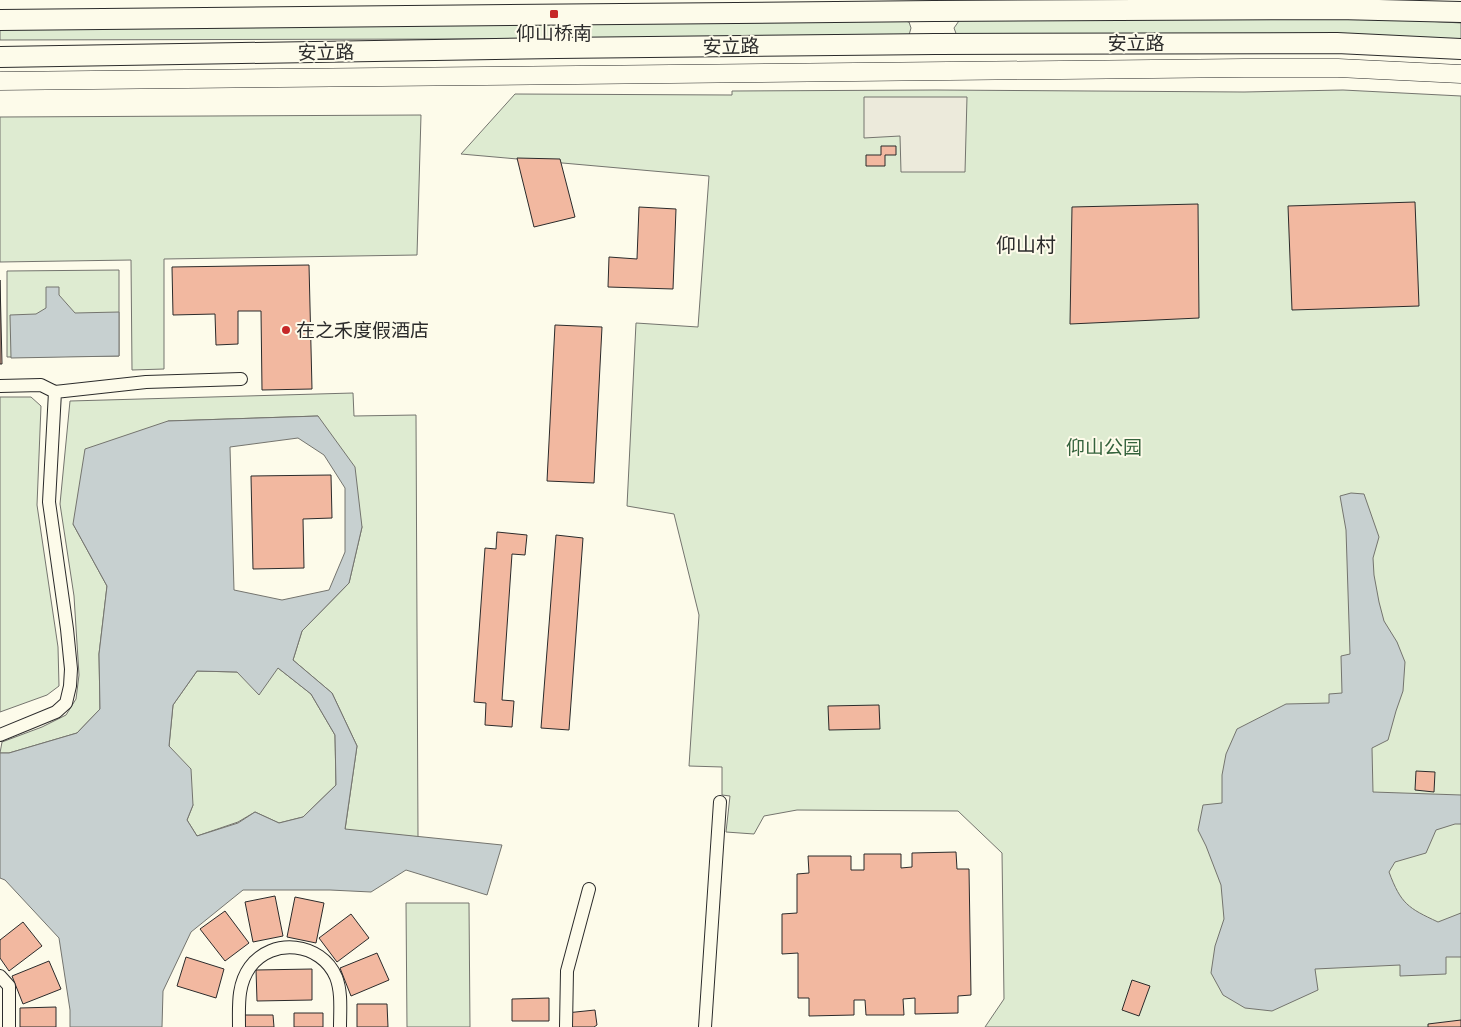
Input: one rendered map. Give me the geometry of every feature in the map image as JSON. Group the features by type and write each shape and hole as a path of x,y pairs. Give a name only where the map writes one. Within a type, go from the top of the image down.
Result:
{"main road":[{"name":"安立路","path":"0,20 944,11 1347,10 1461,12"},
{"name":"安立路","path":"0,57 935,44 1337,43 1461,49"}],"street":[{"name":"安立路","path":"0,81 1244,68 1338,68 1461,74"},
{"path":"0,386 41,385 55,392 146,382 241,379"},
{"path":"0,735 56,712 66,703 70,686 67,629 49,502 55,392"},
{"path":"705,1027 720,802"},
{"path":"566,1027 567,971 589,889"},
{"path":"239,1027 238,997 244,978 250,968 268,952 294,947 310,951 323,959 331,968 339,989 340,1027"},
{"path":"0,976 9,986 9,1027"}],"green space":[{"path":"1356,17 1461,23 1461,42 957,36 954,28 961,18"},
{"path":"897,19 909,22 911,28 909,35 901,38 0,40 0,21"},
{"name":"仰山公园","path":"1343,90 1461,96 1461,1027 985,1027 1004,999 1002,853 958,811 797,810 764,816 754,834 726,832 730,796 722,795 722,767 689,766 699,615 674,514 627,506 636,323 698,327 709,176 461,154 515,94 732,95 732,91 1244,92"},
{"path":"421,115 417,255 164,259 164,369 132,370 131,260 0,262 0,117"},
{"path":"119,270 119,356 7,357 7,271"},
{"path":"353,393 354,416 416,415 418,837 345,830 357,746 332,693 293,660 302,631 349,583 362,527 318,416 168,421 73,524 107,586 99,654 100,709 77,733 9,753 0,753 2,742 42,727 66,715 76,699 79,675 74,596 60,504 70,401"},
{"path":"0,397 31,397 41,406 37,505 58,647 59,686 47,695 0,712"},
{"path":"278,668 311,694 335,735 336,785 303,817 279,823 255,812 238,822 197,836 187,820 193,805 169,746 173,705 197,671 237,672"},
{"path":"406,903 469,903 470,1027 407,1027"}],"shaded area":[{"path":"864,97 967,97 965,172 901,172 900,136 864,138"},
{"path":"46,287 59,287 59,295 75,313 119,312 119,356 11,358 10,315 36,314 46,308"},
{"path":"318,416 355,467 362,527 349,583 302,631 293,660 332,693 357,746 345,829 502,845 487,895 406,870 371,892 243,890 191,932 163,991 162,1027 70,1027 70,1010 59,938 5,880 0,878 0,753 9,753 77,733 100,709 99,654 107,586 73,524 85,449 168,421","holes":["298,438 324,455 345,488 345,552 329,590 282,600 234,590 230,447","278,668 311,694 335,735 336,785 303,817 279,823 255,812 238,823 197,836 187,820 193,805 191,769 169,746 173,705 197,671 237,672 259,695"]},
{"path":"1351,493 1364,494 1379,537 1373,558 1379,602 1384,621 1397,642 1405,662 1403,691 1388,740 1372,748 1373,792 1461,795 1461,824 1436,830 1426,853 1395,862 1389,872 1402,898 1419,913 1438,922 1461,913 1461,957 1446,957 1446,974 1400,976 1400,965 1315,969 1318,990 1272,1011 1245,1008 1223,995 1211,973 1215,946 1224,919 1221,885 1198,830 1203,805 1222,803 1222,775 1226,754 1237,729 1286,704 1329,703 1329,694 1342,693 1341,656 1350,654 1346,530 1340,496"}],"building":[{"path":"881,146 896,146 896,155 885,155 885,166 866,166 866,155 881,155"},
{"path":"517,158 560,159 575,217 534,227"},
{"path":"1415,202 1419,306 1292,310 1288,206"},
{"path":"1198,204 1199,318 1070,324 1072,207"},
{"path":"639,207 676,209 673,289 608,287 609,257 637,259"},
{"name":"在之禾度假酒店","path":"309,265 312,389 262,390 261,311 238,311 238,344 216,345 215,314 173,315 172,267"},
{"path":"0,280 2,364 0,364"},
{"path":"555,325 602,327 594,483 547,481"},
{"path":"331,475 332,518 303,519 304,568 253,569 251,476"},
{"path":"497,532 527,535 525,555 512,554 502,700 514,701 512,727 485,725 486,703 474,702 485,548 496,549"},
{"path":"556,535 583,538 569,730 541,728"},
{"path":"879,705 880,729 829,730 828,706"},
{"path":"1416,771 1435,772 1434,792 1415,790"},
{"path":"956,852 957,869 969,869 971,995 958,996 958,1013 915,1014 915,998 903,999 904,1015 866,1015 865,1000 854,1000 854,1015 809,1016 809,998 798,998 798,953 782,954 782,914 797,913 797,874 809,873 808,856 851,856 851,870 864,870 864,854 901,854 901,868 912,867 912,853"},
{"path":"275,896 283,936 253,942 245,902"},
{"path":"295,897 324,903 316,943 287,937"},
{"path":"225,911 249,943 225,961 200,929"},
{"path":"351,914 369,938 337,962 319,938"},
{"path":"23,922 42,946 9,971 0,958 0,940"},
{"path":"377,953 389,980 351,996 340,968"},
{"path":"186,957 224,969 216,998 177,986"},
{"path":"49,961 61,989 23,1004 12,976"},
{"path":"312,969 312,1000 257,1001 256,970"},
{"path":"1132,980 1150,986 1139,1016 1122,1010"},
{"path":"549,998 549,1021 512,1021 512,999"},
{"path":"357,1004 387,1004 388,1027 357,1027"},
{"path":"56,1007 56,1027 20,1027 20,1008"},
{"path":"595,1010 597,1025 594,1027 568,1027 566,1013"},
{"path":"294,1013 323,1013 323,1027 294,1027"},
{"path":"244,1015 273,1015 274,1027 244,1027"},
{"path":"1461,1020 1461,1027 1428,1027 1428,1024"}],"place":[{"name":"仰山桥南","path":"554,14"},
{"name":"在之禾度假酒店","path":"286,330"}],"district":[{"name":"仰山村","path":"1026,245"}]}
